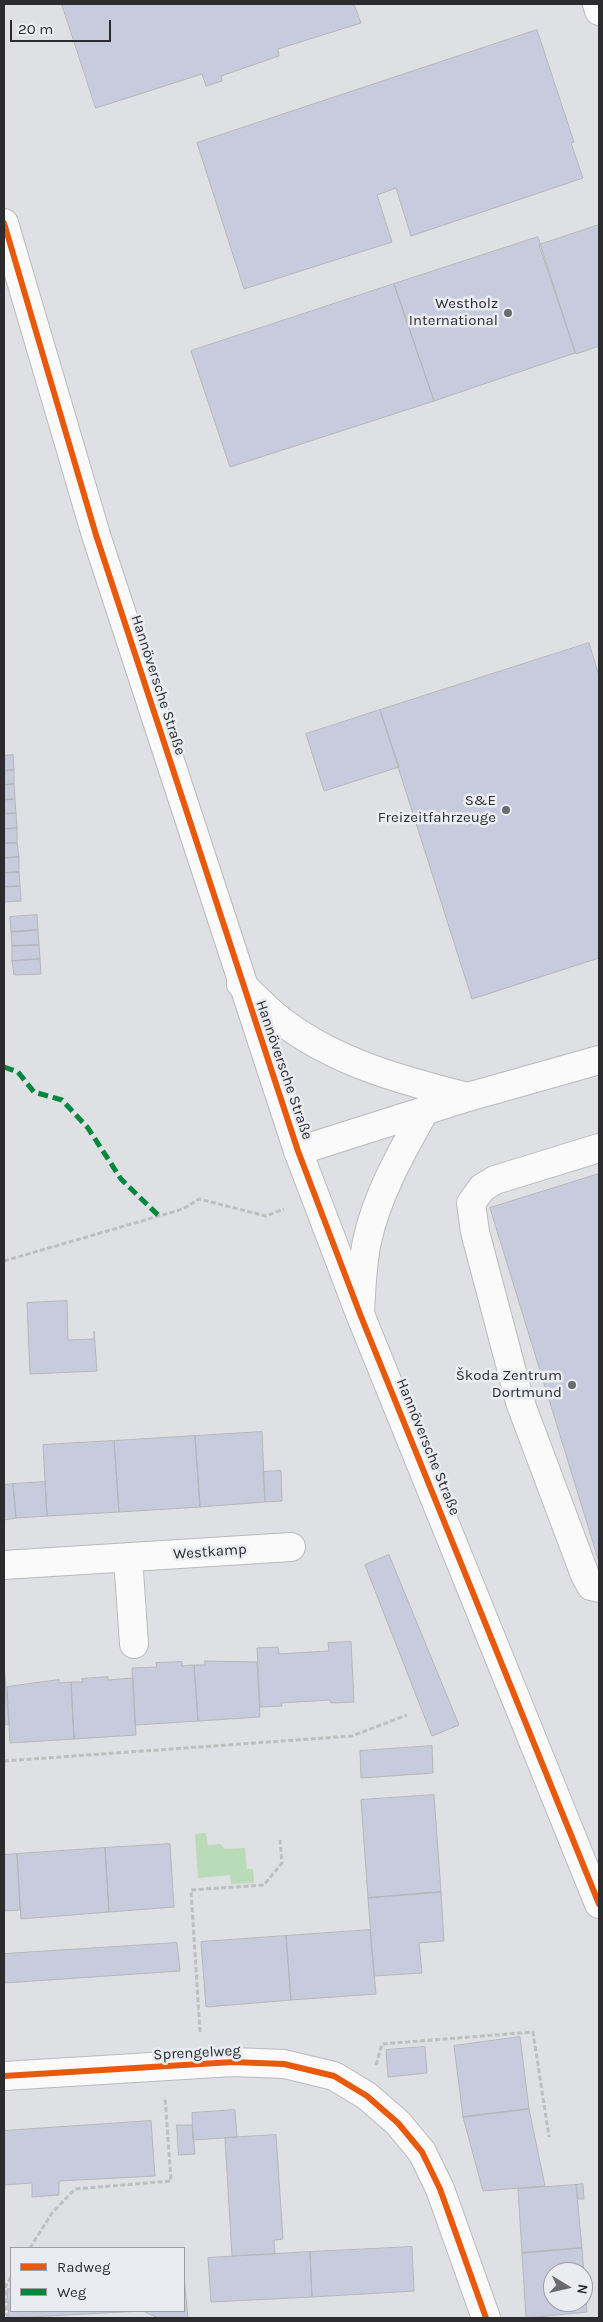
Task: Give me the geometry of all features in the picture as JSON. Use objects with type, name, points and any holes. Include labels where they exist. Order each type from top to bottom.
[{"type":"street","points":[[597,4],[599,11]]},
{"type":"street","name":"Hannöversche Straße","points":[[4,223],[96,535],[298,1151],[360,1314],[599,1904]]},
{"type":"street","points":[[242,984],[275,1016],[305,1036],[348,1060],[401,1080],[468,1097]]},
{"type":"street","points":[[298,1151],[468,1097],[599,1060]]},
{"type":"street","points":[[360,1314],[362,1276],[367,1241],[374,1218],[389,1174],[424,1112]]},
{"type":"street","points":[[599,1148],[495,1180],[482,1188],[471,1203],[475,1232],[520,1402],[585,1575],[591,1586],[599,1588]]},
{"type":"street","name":"Westkamp","points":[[4,1566],[291,1547]]},
{"type":"street","points":[[128,1557],[134,1644]]},
{"type":"street","name":"Sprengelweg","points":[[4,2076],[233,2062],[284,2064],[334,2076],[367,2096],[398,2123],[422,2152],[440,2189],[486,2318]]},
{"type":"path","points":[[4,1261],[183,1209],[199,1199],[266,1216],[284,1209]]},
{"type":"path","points":[[4,1761],[352,1736],[407,1715]]},
{"type":"path","points":[[201,2041],[191,1890],[242,1885],[264,1885],[282,1863],[280,1840]]},
{"type":"path","points":[[367,2096],[382,2044],[533,2032],[549,2137]]},
{"type":"path","points":[[31,2247],[52,2213],[75,2189],[171,2181],[163,2066]]},
{"type":"path","points":[[7,2318],[5,2287],[10,2279]]},
{"type":"green space","points":[[206,1833],[208,1845],[220,1844],[225,1849],[245,1848],[247,1869],[253,1869],[254,1883],[231,1884],[230,1875],[198,1878],[195,1834]]},
{"type":"building","points":[[62,4],[354,4],[361,23],[278,49],[279,56],[221,76],[222,81],[206,86],[202,74],[96,108]]},
{"type":"building","points":[[537,30],[574,142],[571,143],[583,178],[411,236],[396,188],[377,195],[392,242],[244,289],[197,143]]},
{"type":"building","points":[[599,225],[599,346],[576,354],[539,245]]},
{"type":"building","points":[[538,237],[575,353],[434,401],[394,284]]},
{"type":"building","points":[[394,284],[434,401],[230,467],[191,351]]},
{"type":"building","name":"S&E Freizeitfahrzeuge","points":[[589,643],[599,676],[599,958],[472,999],[380,710]]},
{"type":"building","points":[[380,710],[399,767],[324,791],[306,734]]},
{"type":"building","points":[[13,755],[14,770],[4,771],[4,756]]},
{"type":"building","points":[[14,770],[14,784],[4,785],[4,771]]},
{"type":"building","points":[[14,784],[15,799],[4,800],[4,785]]},
{"type":"building","points":[[15,799],[16,813],[4,814],[4,800]]},
{"type":"building","points":[[16,813],[17,828],[4,829],[4,814]]},
{"type":"building","points":[[17,828],[17,843],[4,843],[4,829]]},
{"type":"building","points":[[4,843],[17,843],[19,857],[4,858]]},
{"type":"building","points":[[19,857],[19,872],[4,873],[4,858]]},
{"type":"building","points":[[19,872],[20,886],[4,887],[4,873]]},
{"type":"building","points":[[20,886],[21,901],[4,902],[4,887]]},
{"type":"building","points":[[37,915],[38,930],[11,932],[10,917]]},
{"type":"building","points":[[38,930],[39,945],[12,946],[11,932]]},
{"type":"building","points":[[39,945],[40,959],[12,961],[12,946]]},
{"type":"building","points":[[40,959],[41,974],[14,975],[12,961]]},
{"type":"building","name":"Škoda Zentrum Dortmund","points":[[599,1174],[599,1562],[490,1208]]},
{"type":"building","points":[[67,1301],[68,1340],[94,1339],[94,1331],[97,1371],[30,1374],[27,1303]]},
{"type":"building","points":[[262,1432],[265,1502],[200,1507],[195,1436]]},
{"type":"building","points":[[195,1436],[200,1507],[119,1512],[114,1441]]},
{"type":"building","points":[[114,1441],[119,1512],[47,1516],[43,1445]]},
{"type":"building","points":[[281,1471],[282,1501],[265,1502],[263,1472]]},
{"type":"building","points":[[45,1482],[47,1516],[16,1518],[13,1484]]},
{"type":"building","points":[[13,1484],[16,1518],[4,1520],[4,1485]]},
{"type":"building","points":[[389,1555],[459,1725],[432,1736],[365,1565]]},
{"type":"building","points":[[351,1642],[354,1702],[331,1703],[330,1700],[281,1703],[282,1706],[260,1707],[257,1648],[278,1647],[279,1654],[329,1651],[328,1643]]},
{"type":"building","points":[[205,1661],[257,1662],[260,1717],[198,1721],[194,1665],[205,1665]]},
{"type":"building","points":[[182,1662],[182,1666],[194,1665],[198,1721],[135,1725],[132,1668],[157,1667],[156,1663]]},
{"type":"building","points":[[4,1665],[9,1724],[4,1725]]},
{"type":"building","points":[[108,1677],[108,1680],[133,1678],[136,1735],[74,1739],[71,1682],[83,1682],[82,1679]]},
{"type":"building","points":[[59,1680],[59,1683],[71,1682],[74,1739],[10,1743],[7,1687]]},
{"type":"building","points":[[432,1746],[433,1773],[361,1778],[360,1751]]},
{"type":"building","points":[[434,1795],[441,1892],[368,1898],[361,1800]]},
{"type":"building","points":[[170,1844],[174,1907],[109,1912],[105,1848]]},
{"type":"building","points":[[105,1848],[109,1912],[21,1919],[17,1854]]},
{"type":"building","points":[[17,1854],[20,1910],[4,1911],[4,1855]]},
{"type":"building","points":[[441,1892],[444,1941],[419,1943],[422,1973],[374,1976],[368,1898]]},
{"type":"building","points":[[370,1930],[376,1994],[291,2000],[286,1936]]},
{"type":"building","points":[[286,1936],[291,2000],[206,2007],[201,1942]]},
{"type":"building","points":[[177,1943],[180,1971],[4,1983],[4,1954]]},
{"type":"building","points":[[520,2037],[529,2109],[463,2117],[454,2046]]},
{"type":"building","points":[[425,2047],[427,2073],[388,2077],[386,2050]]},
{"type":"building","points":[[529,2109],[545,2186],[483,2191],[463,2117]]},
{"type":"building","points":[[235,2110],[237,2137],[193,2140],[192,2113]]},
{"type":"building","points":[[151,2121],[155,2176],[59,2181],[59,2195],[32,2197],[32,2183],[4,2185],[4,2131]]},
{"type":"building","points":[[177,2125],[192,2125],[195,2154],[179,2155]]},
{"type":"building","points":[[276,2135],[283,2239],[274,2240],[275,2254],[232,2256],[225,2138]]},
{"type":"building","points":[[583,2184],[584,2199],[578,2199],[576,2185]]},
{"type":"building","points":[[576,2185],[582,2248],[522,2253],[518,2189]]},
{"type":"building","points":[[412,2247],[414,2291],[312,2297],[310,2252]]},
{"type":"building","points":[[582,2248],[583,2262],[543,2262],[543,2312],[587,2312],[526,2318],[522,2253]]},
{"type":"building","points":[[310,2252],[312,2297],[211,2302],[208,2258]]},
{"type":"building","points":[[185,2287],[188,2318],[158,2318],[145,2312],[185,2312]]},
{"type":"building","points":[[7,2289],[10,2289],[10,2312],[124,2312],[9,2318]]},
{"type":"marked path","points":[[4,1067],[18,1072],[34,1092],[62,1100],[88,1128],[121,1179],[159,1216]]},
{"type":"cycle path","points":[[4,223],[96,535],[298,1151],[360,1314],[599,1904]]},
{"type":"cycle path","points":[[4,2076],[233,2062],[284,2064],[334,2076],[367,2096],[398,2123],[422,2152],[440,2189],[486,2318]]},
{"type":"place","name":"Westholz International","points":[[508,313]]},
{"type":"place","name":"S&E Freizeitfahrzeuge","points":[[506,810]]},
{"type":"place","name":"Škoda Zentrum Dortmund","points":[[572,1385]]}]
